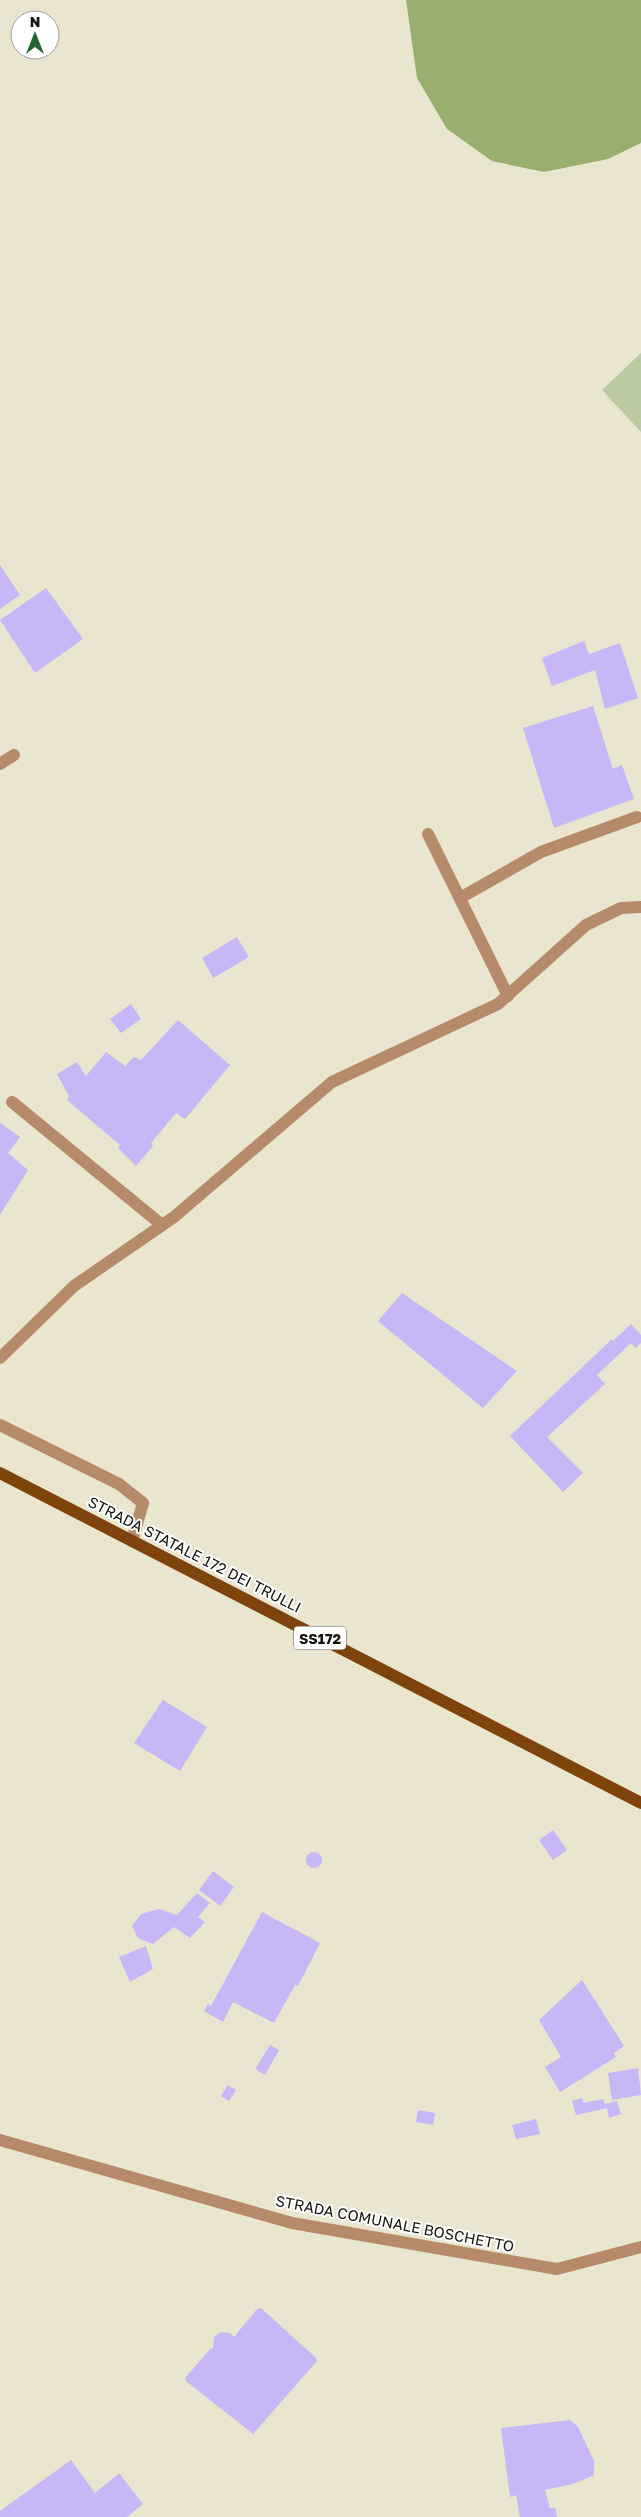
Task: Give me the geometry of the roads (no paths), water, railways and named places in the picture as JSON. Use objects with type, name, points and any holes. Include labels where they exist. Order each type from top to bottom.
[{"type":"main road","name":"STRADA STATALE 172 DEI TRULLI","points":[[0,1472],[641,1802]]},
{"type":"street","points":[[0,764],[14,755]]},
{"type":"street","points":[[460,898],[541,852],[637,817]]},
{"type":"street","points":[[428,834],[508,996]]},
{"type":"street","points":[[0,1358],[74,1286],[162,1225],[332,1082],[498,1004],[586,925],[621,908],[641,907]]},
{"type":"street","points":[[12,1102],[162,1225]]},
{"type":"street","points":[[0,1425],[119,1484],[143,1503],[132,1541]]},
{"type":"street","name":"STRADA COMUNALE BOSCHETTO","points":[[0,2140],[292,2224],[556,2269],[641,2247]]}]
